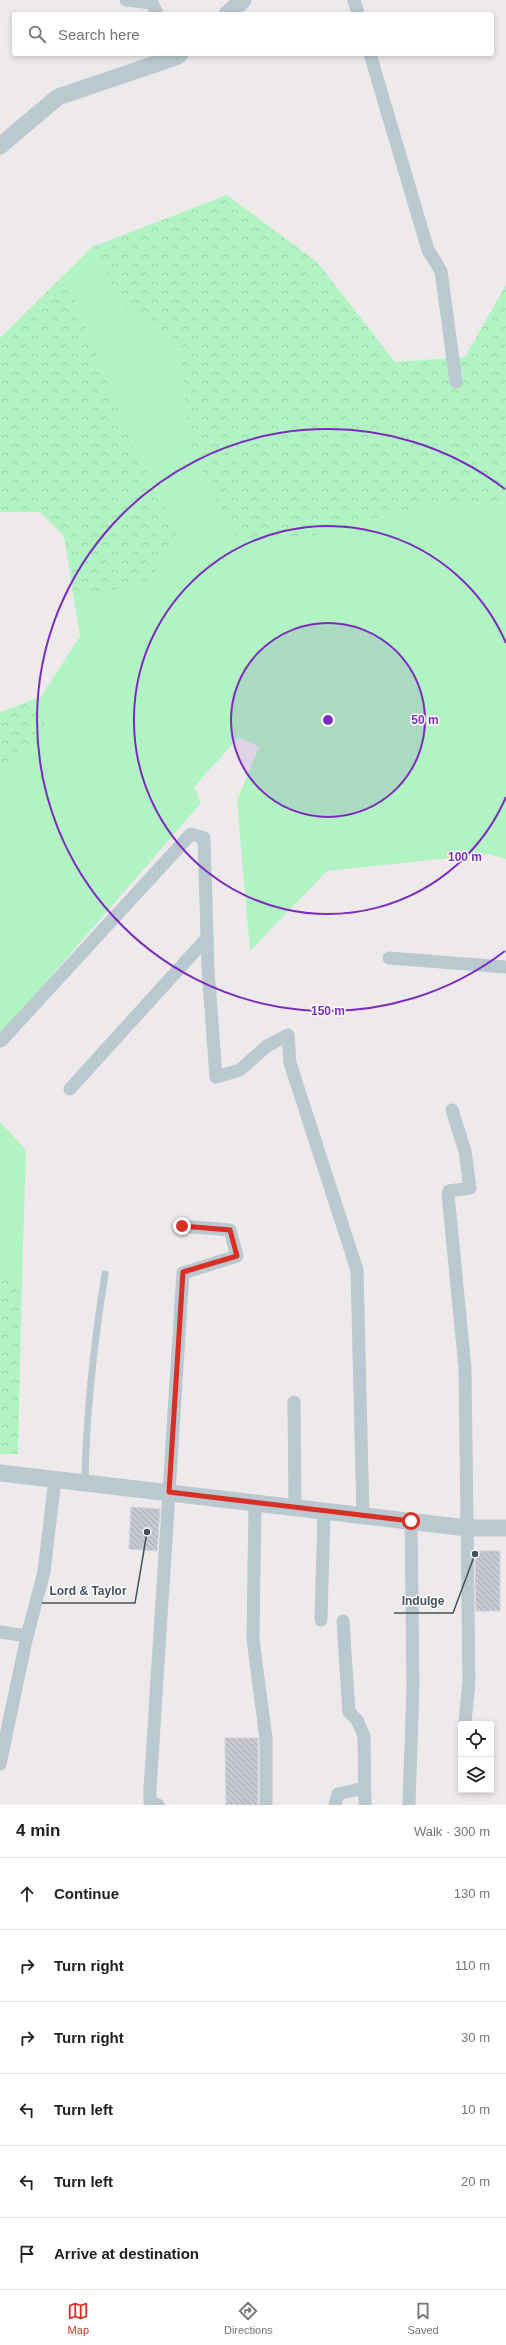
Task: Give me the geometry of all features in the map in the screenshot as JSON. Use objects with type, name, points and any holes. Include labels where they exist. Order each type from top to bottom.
[{"type":"street","points":[[126,0],[152,4],[156,12]]},
{"type":"street","points":[[229,12],[242,0]]},
{"type":"street","points":[[354,0],[357,12]]},
{"type":"street","points":[[0,146],[58,97],[174,56]]},
{"type":"street","points":[[371,56],[428,250],[441,271],[456,382]]},
{"type":"street","points":[[1,1041],[191,834],[204,838],[206,938],[216,1077],[240,1070],[267,1046],[288,1035],[290,1063],[357,1270],[363,1516]]},
{"type":"street","points":[[70,1089],[206,938]]},
{"type":"street","points":[[390,958],[506,967]]},
{"type":"street","points":[[452,1110],[465,1150],[470,1188],[449,1191],[448,1194],[465,1368],[469,1682],[465,1721]]},
{"type":"street","points":[[158,1805],[150,1801],[150,1789],[183,1272],[237,1256],[230,1230],[182,1226]]},
{"type":"street","points":[[294,1402],[295,1507]]},
{"type":"street","points":[[0,1472],[467,1528],[506,1528]]},
{"type":"street","points":[[0,1764],[27,1636],[44,1572],[55,1479]]},
{"type":"street","points":[[255,1503],[253,1639],[266,1739],[266,1805]]},
{"type":"street","points":[[321,1620],[324,1511]]},
{"type":"street","points":[[409,1805],[413,1686],[411,1521]]},
{"type":"street","points":[[343,1621],[349,1712],[357,1720],[364,1736],[365,1805]]},
{"type":"street","points":[[0,1632],[27,1636]]},
{"type":"street","points":[[335,1805],[338,1794],[364,1788]]},
{"type":"lane","points":[[85,1483],[85,1450],[93,1349],[105,1274]]},
{"type":"green space","points":[[227,195],[317,262],[395,362],[465,357],[506,285],[506,502],[419,507],[299,540],[237,541],[188,442],[181,353],[123,307],[92,247]]},
{"type":"green space","points":[[92,247],[123,307],[181,353],[188,442],[299,540],[419,507],[506,502],[506,859],[488,854],[327,871],[250,951],[237,801],[259,747],[239,737],[194,787],[201,803],[0,1035],[0,772],[47,739],[41,697],[80,636],[74,599],[151,581],[179,531],[135,451],[65,274]]},
{"type":"green space","points":[[65,274],[135,451],[179,531],[151,581],[74,599],[64,536],[40,512],[0,512],[0,338]]},
{"type":"green space","points":[[41,697],[47,739],[0,772],[0,712]]},
{"type":"green space","points":[[0,1122],[26,1150],[22,1279],[0,1272]]},
{"type":"green space","points":[[0,1272],[22,1279],[18,1454],[0,1454]]},
{"type":"building","points":[[131,1507],[160,1509],[157,1551],[129,1549]]},
{"type":"building","points":[[475,1551],[500,1551],[500,1611],[476,1611]]},
{"type":"building","points":[[225,1738],[258,1738],[258,1805],[226,1805]]},
{"type":"place","name":"Lord & Taylor","points":[[147,1532]]},
{"type":"place","name":"Indulge","points":[[475,1554]]},
{"type":"route","points":[[182,1226],[230,1230],[237,1256],[183,1272],[169,1492],[411,1521]]}]
